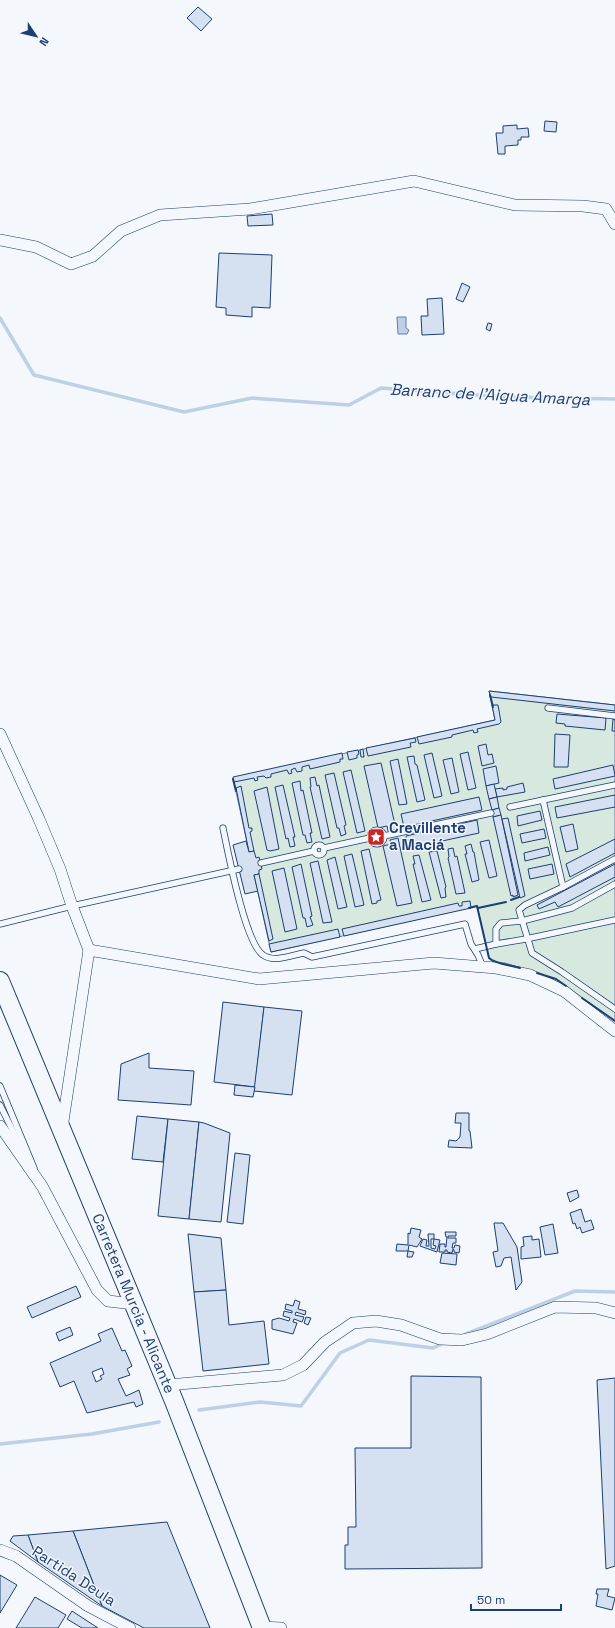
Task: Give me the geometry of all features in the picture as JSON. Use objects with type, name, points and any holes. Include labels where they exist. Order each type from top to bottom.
[{"type":"highway","name":"Carretera Murcia - Alicante","points":[[0,981],[168,1385],[261,1628]]},
{"type":"street","points":[[0,240],[36,247],[71,264],[93,256],[121,231],[160,215],[250,209],[414,181],[516,205],[583,206],[606,209],[615,224]]},
{"type":"street","points":[[0,734],[60,869],[89,950],[62,1131]]},
{"type":"street","points":[[89,950],[259,979],[434,964],[496,968],[530,975],[564,991],[615,1031]]},
{"type":"street","points":[[0,1126],[42,1186],[97,1290],[108,1301],[134,1304]]},
{"type":"street","points":[[168,1385],[283,1375],[303,1365],[325,1342],[353,1324],[376,1321],[401,1325],[440,1339],[462,1340],[487,1334],[555,1307],[596,1308],[615,1313]]},
{"type":"street","name":"Partida Deula","points":[[0,1550],[16,1556],[88,1606],[130,1628]]},
{"type":"street","points":[[261,1628],[281,1628]]},
{"type":"lane","points":[[548,708],[615,716]]},
{"type":"lane","points":[[510,807],[615,785]]},
{"type":"lane","points":[[543,800],[563,887]]},
{"type":"lane","points":[[384,836],[491,813]]},
{"type":"lane","points":[[223,828],[236,870],[242,913],[254,943],[262,955],[274,959],[304,953],[312,957],[465,924],[471,944],[475,949],[483,967]]},
{"type":"lane","points":[[370,838],[371,833],[377,830],[384,836]]},
{"type":"lane","points":[[370,838],[374,844],[378,844],[382,842],[384,836]]},
{"type":"lane","points":[[260,863],[314,851],[317,845],[324,848],[370,838]]},
{"type":"lane","points":[[615,859],[563,887],[525,905],[519,910],[526,939],[532,953],[615,1009]]},
{"type":"lane","points":[[0,924],[72,906],[236,870]]},
{"type":"lane","points":[[496,944],[496,929],[501,924],[522,921],[572,908],[615,886]]},
{"type":"lane","points":[[475,949],[615,920]]},
{"type":"lane","points":[[0,1086],[42,1186]]},
{"type":"lane","points":[[0,1105],[42,1186]]},
{"type":"shaded area","points":[[489,691],[615,705],[615,1021],[556,979],[505,963],[493,962],[489,958],[477,906],[271,952],[233,778],[495,720]]},
{"type":"water","points":[[397,317],[406,317],[406,328],[409,330],[407,334],[398,334]]},
{"type":"building","points":[[198,7],[212,19],[201,31],[187,18]]},
{"type":"building","points":[[545,121],[557,122],[556,132],[544,131]]},
{"type":"building","points":[[517,125],[517,129],[528,128],[529,137],[521,137],[521,140],[518,140],[518,145],[505,146],[505,154],[498,154],[496,133],[503,133],[503,126]]},
{"type":"building","points":[[272,214],[273,225],[248,226],[247,216]]},
{"type":"building","points":[[219,253],[272,255],[270,308],[252,307],[252,317],[226,315],[226,308],[216,307]]},
{"type":"building","points":[[462,283],[470,287],[463,302],[456,299]]},
{"type":"building","points":[[442,298],[444,334],[422,335],[421,316],[428,316],[427,299]]},
{"type":"building","points":[[488,323],[492,324],[490,331],[486,329]]},
{"type":"building","points":[[489,691],[615,705],[615,711],[491,697]]},
{"type":"building","points":[[492,705],[498,705],[501,722],[499,724],[477,729],[478,732],[474,733],[473,730],[452,735],[452,737],[419,744],[417,737],[495,720]]},
{"type":"building","points":[[557,714],[606,718],[605,730],[565,726],[565,724],[556,723]]},
{"type":"building","points":[[613,719],[615,720],[615,731],[612,731]]},
{"type":"building","points":[[555,734],[570,735],[568,767],[554,767]]},
{"type":"building","points":[[415,738],[416,742],[410,743],[411,747],[368,756],[366,748]]},
{"type":"building","points":[[486,744],[488,755],[492,754],[494,763],[482,766],[478,746]]},
{"type":"building","points":[[363,749],[364,757],[361,757],[360,750]]},
{"type":"building","points":[[358,750],[359,754],[357,755],[357,758],[349,760],[347,752]]},
{"type":"building","points":[[468,752],[476,788],[468,790],[460,754]]},
{"type":"building","points":[[342,753],[343,759],[340,759],[340,762],[310,769],[309,765],[302,767],[302,771],[297,772],[295,768],[291,770],[292,773],[289,774],[287,770],[271,774],[271,777],[257,777],[258,780],[255,781],[254,778],[234,782],[233,777]]},
{"type":"building","points":[[432,753],[442,796],[434,798],[424,755]]},
{"type":"building","points":[[414,756],[425,800],[417,802],[407,757]]},
{"type":"building","points":[[452,758],[459,792],[451,794],[443,760]]},
{"type":"building","points":[[398,759],[407,804],[399,805],[390,761]]},
{"type":"building","points":[[381,763],[396,829],[388,831],[387,826],[378,828],[364,766]]},
{"type":"building","points":[[613,765],[615,776],[555,789],[553,779]]},
{"type":"building","points":[[496,766],[499,783],[486,786],[483,769]]},
{"type":"building","points":[[351,770],[365,831],[357,833],[343,772]]},
{"type":"building","points":[[334,773],[346,825],[344,826],[346,834],[341,836],[339,828],[337,828],[325,775]]},
{"type":"building","points":[[315,777],[317,786],[319,785],[330,837],[322,839],[310,787],[310,778]]},
{"type":"building","points":[[300,781],[301,791],[303,790],[312,833],[310,833],[312,842],[307,843],[305,835],[303,835],[292,783]]},
{"type":"building","points":[[523,783],[525,792],[497,797],[495,789],[503,788],[503,790],[507,789],[507,787]]},
{"type":"building","points":[[494,784],[497,797],[489,799],[486,786]]},
{"type":"building","points":[[283,785],[295,837],[293,837],[295,846],[290,847],[288,838],[286,839],[275,787]]},
{"type":"building","points":[[241,786],[249,828],[252,828],[252,831],[250,832],[254,851],[249,852],[236,788]]},
{"type":"building","points":[[267,787],[279,849],[270,851],[267,850],[254,791]]},
{"type":"building","points":[[615,795],[615,807],[557,818],[555,807]]},
{"type":"building","points":[[479,797],[482,810],[404,827],[401,814]]},
{"type":"building","points":[[497,797],[499,808],[492,810],[489,799]]},
{"type":"building","points":[[499,808],[501,815],[493,817],[492,810]]},
{"type":"building","points":[[540,811],[542,820],[518,826],[517,816]]},
{"type":"building","points":[[501,815],[518,895],[513,897],[513,895],[511,896],[493,817]]},
{"type":"building","points":[[508,818],[525,896],[520,898],[502,819]]},
{"type":"building","points":[[477,820],[479,833],[410,848],[408,840],[406,840],[406,836]]},
{"type":"building","points":[[573,824],[578,849],[566,852],[560,827]]},
{"type":"building","points":[[544,829],[546,838],[522,843],[520,834]]},
{"type":"building","points":[[398,838],[412,903],[397,906],[383,846],[391,844],[390,840]]},
{"type":"building","points":[[615,839],[615,853],[570,877],[566,864]]},
{"type":"building","points":[[489,840],[497,876],[489,878],[480,842]]},
{"type":"building","points":[[246,841],[249,852],[254,851],[256,858],[259,857],[262,869],[259,870],[259,874],[254,875],[258,891],[245,894],[233,845]]},
{"type":"building","points":[[471,844],[479,880],[472,882],[465,854],[467,854],[465,846]]},
{"type":"building","points":[[548,847],[550,855],[525,861],[524,853]]},
{"type":"building","points":[[453,848],[455,857],[457,856],[465,893],[456,894],[448,858],[448,849]]},
{"type":"building","points":[[369,849],[381,900],[372,904],[361,851]]},
{"type":"building","points":[[437,851],[446,887],[446,897],[441,898],[429,852]]},
{"type":"building","points":[[352,854],[364,905],[355,907],[344,856]]},
{"type":"building","points":[[419,855],[431,900],[422,902],[413,864],[415,864],[413,856]]},
{"type":"building","points":[[335,857],[347,907],[338,909],[327,860]]},
{"type":"building","points":[[318,861],[332,922],[323,923],[310,863]]},
{"type":"building","points":[[301,864],[312,916],[310,917],[313,925],[307,927],[305,918],[303,918],[292,867]]},
{"type":"building","points":[[552,864],[554,874],[530,879],[528,869]]},
{"type":"building","points":[[615,864],[615,877],[558,907],[555,902],[539,909],[537,905]]},
{"type":"building","points":[[284,868],[297,929],[285,932],[272,871]]},
{"type":"building","points":[[259,874],[273,939],[269,941],[254,875]]},
{"type":"building","points":[[470,901],[471,908],[344,936],[342,929],[458,903],[459,906],[462,906],[462,902]]},
{"type":"building","points":[[338,929],[340,937],[271,952],[269,944]]},
{"type":"building","points":[[223,1002],[264,1007],[255,1087],[214,1082]]},
{"type":"building","points":[[264,1007],[302,1011],[292,1095],[254,1091]]},
{"type":"building","points":[[149,1053],[149,1068],[194,1071],[191,1105],[118,1100],[121,1064]]},
{"type":"building","points":[[235,1085],[255,1087],[253,1097],[234,1095]]},
{"type":"building","points":[[456,1113],[469,1113],[469,1131],[472,1148],[448,1147],[449,1140],[456,1141],[460,1137],[461,1123],[455,1123]]},
{"type":"building","points":[[137,1116],[168,1119],[163,1162],[132,1159]]},
{"type":"building","points":[[168,1119],[199,1122],[189,1219],[158,1216]]},
{"type":"building","points":[[199,1122],[230,1133],[221,1222],[189,1219]]},
{"type":"building","points":[[235,1153],[250,1155],[243,1224],[227,1222]]},
{"type":"building","points":[[577,1190],[579,1197],[570,1202],[567,1193]]},
{"type":"building","points":[[581,1209],[585,1222],[591,1220],[594,1229],[582,1233],[580,1227],[577,1229],[575,1223],[573,1224],[570,1213]]},
{"type":"building","points":[[494,1223],[503,1223],[517,1247],[522,1282],[516,1290],[511,1257],[504,1258],[501,1266],[496,1267],[493,1252],[498,1251]]},
{"type":"building","points":[[553,1224],[558,1253],[545,1255],[540,1227]]},
{"type":"building","points":[[411,1228],[421,1230],[419,1237],[422,1239],[417,1247],[409,1245],[408,1251],[396,1251],[397,1244],[408,1245],[408,1233],[410,1234]]},
{"type":"building","points":[[445,1232],[456,1232],[456,1236],[448,1236],[448,1238],[456,1238],[456,1243],[453,1243],[452,1248],[454,1248],[455,1245],[460,1246],[459,1253],[454,1252],[453,1249],[452,1253],[447,1252],[447,1250],[445,1250],[445,1252],[439,1252],[440,1244],[445,1244],[446,1247],[447,1237]]},
{"type":"building","points":[[188,1234],[221,1238],[226,1290],[194,1292]]},
{"type":"building","points":[[428,1234],[434,1234],[434,1239],[440,1240],[437,1252],[420,1246],[423,1239],[427,1240],[426,1246],[429,1246]],"holes":[[[431,1239],[434,1239],[433,1245],[436,1246],[435,1249],[431,1248]]]},
{"type":"building","points":[[532,1236],[532,1240],[539,1239],[541,1257],[521,1259],[521,1247],[524,1246],[523,1237]]},
{"type":"building","points":[[408,1251],[414,1252],[412,1257],[407,1257]]},
{"type":"building","points":[[442,1253],[457,1254],[456,1265],[440,1263]]},
{"type":"building","points":[[76,1286],[81,1297],[32,1318],[27,1307]]},
{"type":"building","points":[[226,1290],[229,1325],[264,1321],[269,1364],[203,1371],[194,1292]]},
{"type":"building","points":[[295,1300],[300,1302],[298,1309],[306,1311],[305,1315],[296,1312],[295,1315],[304,1317],[302,1322],[294,1319],[293,1322],[297,1323],[293,1334],[272,1329],[272,1320],[279,1318],[289,1321],[290,1318],[283,1316],[284,1311],[292,1313],[292,1311],[285,1309],[286,1304],[293,1306]]},
{"type":"building","points":[[306,1317],[311,1318],[308,1325],[304,1323]]},
{"type":"building","points":[[70,1327],[73,1335],[59,1341],[56,1333]]},
{"type":"building","points":[[112,1328],[122,1351],[125,1350],[132,1366],[127,1369],[130,1375],[118,1379],[126,1396],[139,1390],[143,1404],[136,1407],[134,1402],[87,1413],[74,1381],[60,1387],[50,1363],[101,1341],[98,1334]],"holes":[[[102,1368],[104,1374],[100,1376],[102,1379],[96,1382],[92,1372]]]},
{"type":"building","points":[[411,1376],[481,1377],[482,1568],[345,1569],[345,1545],[348,1545],[348,1527],[356,1527],[355,1448],[411,1448]]},
{"type":"building","points":[[615,1378],[615,1566],[606,1569],[597,1380]]},
{"type":"building","points":[[167,1522],[210,1628],[144,1628],[102,1606],[73,1531]]},
{"type":"building","points":[[73,1531],[102,1606],[38,1562],[28,1535]]},
{"type":"building","points":[[28,1535],[38,1562],[10,1541],[13,1536]]},
{"type":"building","points":[[0,1575],[17,1585],[0,1613]]},
{"type":"building","points":[[597,1589],[609,1589],[607,1596],[615,1598],[612,1610],[596,1606],[598,1594],[596,1594]]},
{"type":"building","points":[[35,1597],[66,1615],[58,1628],[16,1628]]},
{"type":"building","points":[[72,1611],[98,1628],[82,1628],[67,1619]]},
{"type":"waterway","name":"Barranc de l'Aigua Amarga","points":[[0,318],[34,375],[184,412],[252,398],[349,405],[381,388],[504,397],[615,399]]},
{"type":"waterway","points":[[466,1334],[575,1291],[615,1292]]},
{"type":"waterway","points":[[199,1410],[260,1402],[301,1406],[340,1353],[369,1340],[433,1348],[444,1343]]},
{"type":"waterway","points":[[0,1444],[92,1434],[159,1422]]},
{"type":"wall","points":[[490,695],[493,707]]},
{"type":"wall","points":[[233,779],[236,791]]},
{"type":"wall","points":[[511,900],[519,897]]},
{"type":"wall","points":[[478,908],[506,902]]},
{"type":"wall","points":[[469,908],[477,906],[489,958],[499,963],[520,968]]},
{"type":"wall","points":[[537,973],[556,979],[566,986]]},
{"type":"wall","points":[[582,998],[615,1021]]},
{"type":"place","name":"Crevillente a Maciá","points":[[376,837]]}]
